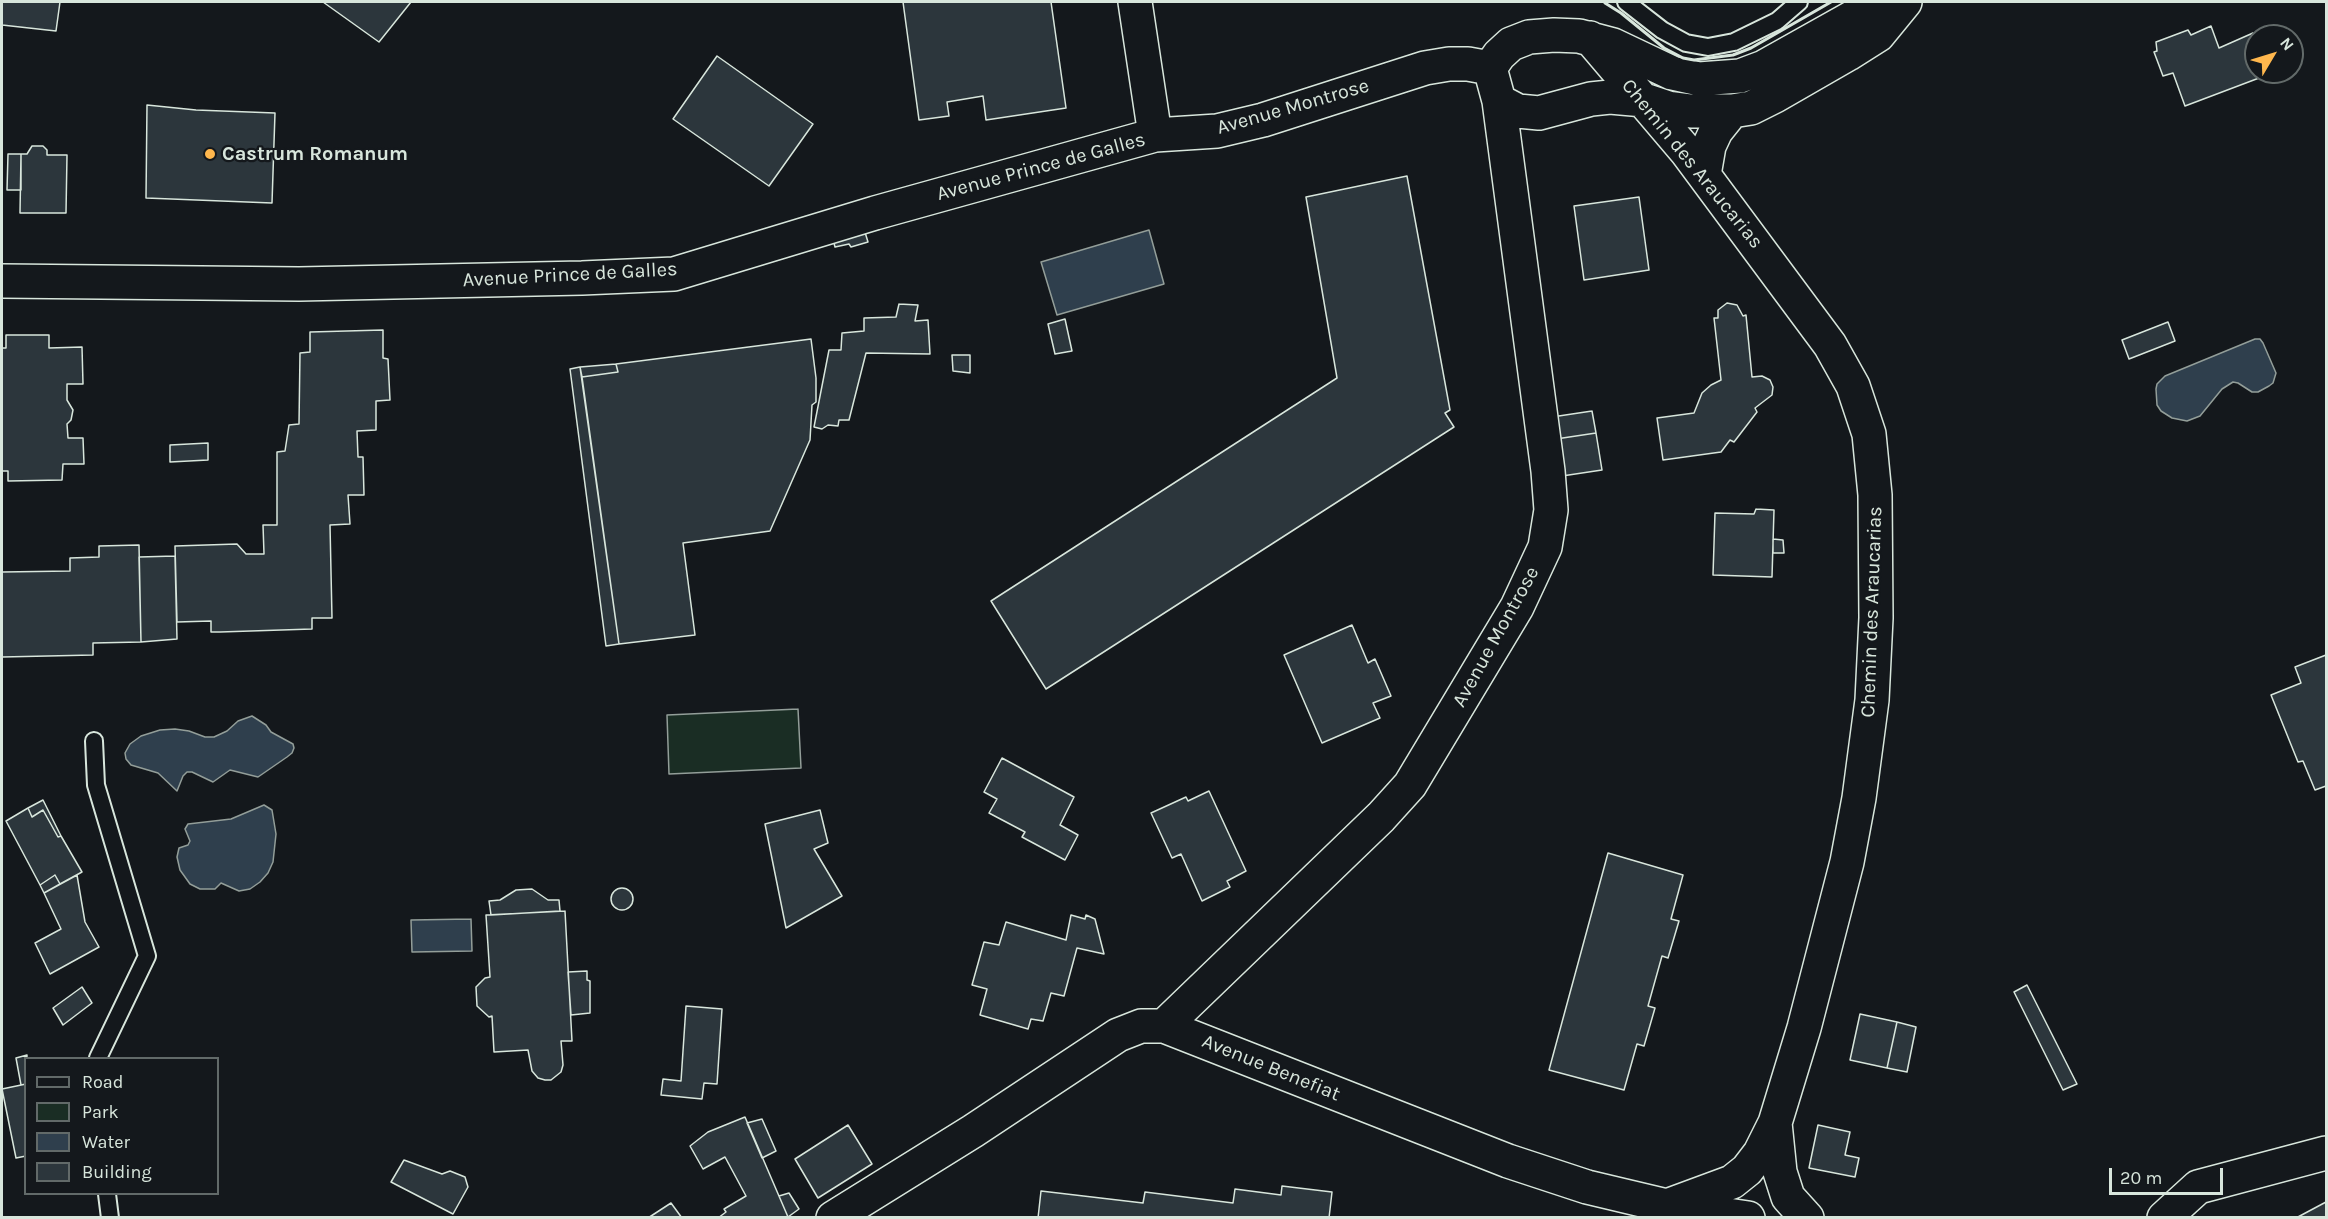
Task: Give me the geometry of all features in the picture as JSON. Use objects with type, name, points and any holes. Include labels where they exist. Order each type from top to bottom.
[{"type":"street","points":[[1135,2],[1155,135]]},
{"type":"street","points":[[1490,68],[1511,44],[1529,37],[1554,35],[1590,38],[1613,45],[1672,73],[1699,80],[1740,76],[1764,67],[1862,12],[1896,2]]},
{"type":"street","points":[[1499,101],[1518,111],[1539,113],[1591,99],[1610,97],[1644,100],[1668,108],[1691,111],[1732,111],[1751,108],[1878,35],[1905,2]]},
{"type":"street","name":"Chemin des Araucarias","points":[[1590,38],[1644,100],[1704,175],[1830,345],[1853,386],[1869,434],[1875,495],[1876,618],[1872,700],[1859,798],[1847,862],[1815,986],[1775,1123],[1760,1153],[1747,1170],[1732,1182],[1667,1206]]},
{"type":"street","name":"Avenue Montrose","points":[[1155,135],[1217,130],[1263,120],[1425,68],[1449,64],[1490,68],[1499,101],[1548,471],[1551,510],[1545,547],[1517,607],[1410,785],[1381,817],[1164,1026]]},
{"type":"street","points":[[1704,175],[1709,146],[1716,131],[1732,111]]},
{"type":"street","name":"Avenue Prince de Galles","points":[[2,282],[299,284],[674,274],[875,213],[1155,135]]},
{"type":"street","name":"Avenue Benefiat","points":[[833,1218],[973,1131],[1118,1035],[1140,1026],[1164,1026],[1508,1161],[1587,1187],[1667,1206],[1748,1218]]},
{"type":"street","points":[[1775,1123],[1780,1172],[1788,1197],[1807,1218]]},
{"type":"street","points":[[2164,1218],[2198,1187],[2326,1153]]},
{"type":"lane","points":[[1626,2],[1662,30],[1686,43],[1708,47],[1734,42],[1777,21],[1799,2]]},
{"type":"lane","points":[[94,741],[96,785],[147,956],[99,1057]]},
{"type":"lane","points":[[107,1195],[110,1218]]},
{"type":"green space","points":[[798,709],[801,768],[669,774],[667,715]]},
{"type":"water","points":[[1149,230],[1164,284],[1057,315],[1041,262]]},
{"type":"water","points":[[2255,339],[2260,339],[2263,343],[2276,373],[2273,383],[2258,392],[2252,392],[2233,382],[2222,389],[2200,416],[2187,421],[2172,418],[2161,411],[2157,405],[2156,389],[2157,384],[2165,376]]},
{"type":"water","points":[[252,716],[266,725],[271,732],[293,744],[294,748],[292,753],[258,777],[230,770],[213,782],[187,772],[177,791],[158,773],[131,765],[126,759],[125,753],[130,744],[141,736],[160,730],[175,729],[205,737],[214,737],[227,731],[238,721]]},
{"type":"water","points":[[264,805],[272,810],[276,834],[273,862],[268,873],[260,882],[250,889],[239,891],[221,883],[215,889],[200,889],[190,884],[180,870],[177,857],[179,848],[188,845],[190,841],[185,829],[188,824],[231,819]]},
{"type":"water","points":[[471,919],[472,951],[412,952],[411,920]]},
{"type":"building","points":[[2,2],[60,2],[56,31],[2,25]]},
{"type":"building","points":[[323,2],[411,2],[379,42]]},
{"type":"building","points":[[903,2],[1051,2],[1066,108],[986,120],[983,96],[947,102],[949,116],[919,120]]},
{"type":"building","points":[[2211,26],[2219,48],[2244,37],[2244,84],[2185,106],[2173,73],[2163,76],[2154,52],[2157,51],[2156,42],[2188,30],[2191,35]]},
{"type":"building","points":[[717,56],[813,124],[769,186],[673,119]]},
{"type":"building","name":"Castrum Romanum","points":[[147,105],[196,110],[275,113],[272,203],[146,198]]},
{"type":"building","points":[[32,146],[43,146],[47,150],[47,155],[67,155],[66,213],[20,213],[21,154],[27,154]]},
{"type":"building","points":[[8,154],[21,154],[21,190],[7,190]]},
{"type":"building","points":[[1407,176],[1450,410],[1445,413],[1454,427],[1046,689],[991,601],[1337,378],[1306,197]]},
{"type":"building","points":[[1639,197],[1649,270],[1584,280],[1574,206]]},
{"type":"building","points":[[864,229],[868,242],[851,247],[849,244],[835,247],[833,239]]},
{"type":"building","points":[[1727,303],[1737,305],[1743,316],[1746,315],[1752,377],[1762,376],[1770,380],[1773,387],[1772,395],[1755,408],[1757,412],[1734,442],[1730,440],[1721,452],[1663,460],[1657,418],[1694,413],[1702,393],[1721,380],[1714,318],[1718,318],[1718,310]]},
{"type":"building","points":[[899,304],[918,305],[915,321],[928,320],[930,354],[866,353],[849,420],[839,420],[838,426],[828,425],[822,429],[814,427],[829,350],[841,350],[842,333],[864,331],[864,318],[896,317]]},
{"type":"building","points":[[1065,319],[1072,351],[1055,354],[1048,324]]},
{"type":"building","points":[[2168,322],[2175,341],[2129,359],[2122,340]]},
{"type":"building","points":[[383,330],[383,358],[388,359],[390,400],[376,401],[376,430],[357,431],[358,457],[363,457],[364,495],[348,495],[350,524],[330,525],[332,618],[312,618],[312,629],[220,632],[211,632],[211,621],[177,622],[175,546],[237,544],[246,554],[264,554],[263,525],[277,525],[277,452],[285,451],[289,425],[299,424],[300,353],[310,352],[310,332]]},
{"type":"building","points":[[6,335],[49,335],[49,348],[82,347],[83,384],[67,384],[67,400],[73,410],[71,420],[67,424],[68,438],[83,438],[84,464],[63,464],[62,480],[8,481],[8,471],[2,471],[2,348],[6,348]]},
{"type":"building","points":[[811,339],[816,378],[816,402],[812,405],[810,440],[770,531],[683,543],[695,635],[619,644],[582,377],[618,372],[616,364]]},
{"type":"building","points":[[952,355],[970,355],[970,373],[953,371]]},
{"type":"building","points":[[616,364],[618,372],[582,377],[580,367]]},
{"type":"building","points":[[580,367],[619,644],[606,646],[570,369]]},
{"type":"building","points":[[1592,411],[1596,433],[1556,439],[1552,417]]},
{"type":"building","points":[[1596,433],[1602,470],[1562,476],[1556,439]]},
{"type":"building","points":[[208,443],[208,460],[170,462],[170,445]]},
{"type":"building","points":[[1756,509],[1774,510],[1772,577],[1713,575],[1715,513],[1754,514]]},
{"type":"building","points":[[1773,539],[1783,540],[1784,553],[1773,553]]},
{"type":"building","points":[[139,545],[141,642],[93,643],[93,655],[2,657],[2,572],[70,571],[70,558],[99,557],[99,546]]},
{"type":"building","points":[[175,556],[177,639],[141,642],[139,557]]},
{"type":"building","points":[[1352,625],[1368,663],[1375,659],[1391,696],[1373,703],[1380,718],[1322,743],[1284,655]]},
{"type":"building","points":[[2326,655],[2326,786],[2315,790],[2303,761],[2298,762],[2271,695],[2301,683],[2295,667]]},
{"type":"building","points":[[1002,758],[1074,797],[1060,825],[1078,835],[1065,860],[1022,837],[1025,832],[989,813],[997,799],[984,792]]},
{"type":"building","points":[[1209,791],[1246,871],[1227,881],[1230,887],[1202,901],[1181,854],[1172,858],[1151,813],[1186,797],[1188,801]]},
{"type":"building","points":[[43,800],[61,836],[58,837],[43,810],[32,817],[28,808]]},
{"type":"building","points":[[28,808],[32,817],[43,810],[82,872],[60,884],[55,875],[40,885],[6,821]]},
{"type":"building","points":[[820,810],[828,843],[814,849],[842,896],[786,928],[765,824]]},
{"type":"building","points":[[1608,853],[1683,875],[1671,919],[1679,921],[1668,958],[1662,956],[1648,1006],[1655,1008],[1644,1046],[1637,1044],[1624,1090],[1549,1070]]},
{"type":"building","points":[[55,875],[60,884],[44,893],[40,885]]},
{"type":"building","points":[[77,875],[85,922],[99,947],[50,974],[35,943],[61,929],[44,893]]},
{"type":"building","points":[[622,888],[630,891],[633,899],[630,907],[622,910],[614,907],[611,899],[614,891]]},
{"type":"building","points":[[532,889],[548,900],[559,900],[560,911],[491,915],[489,901],[500,900],[516,890]]},
{"type":"building","points":[[565,911],[572,1041],[561,1041],[563,1065],[561,1072],[551,1080],[545,1080],[538,1078],[532,1071],[528,1050],[494,1052],[492,1016],[489,1017],[477,1006],[476,987],[485,978],[490,977],[486,915]]},
{"type":"building","points":[[1071,915],[1085,919],[1086,915],[1095,919],[1104,954],[1077,948],[1064,996],[1051,993],[1043,1021],[1031,1019],[1028,1029],[980,1015],[987,989],[972,985],[984,942],[999,945],[1006,922],[1066,940]]},
{"type":"building","points":[[587,971],[587,980],[590,981],[590,1013],[571,1015],[568,972]]},
{"type":"building","points":[[2027,985],[2077,1084],[2063,1090],[2014,992]]},
{"type":"building","points":[[82,987],[92,1003],[63,1025],[53,1008]]},
{"type":"building","points":[[686,1006],[722,1009],[717,1084],[704,1083],[702,1099],[661,1095],[663,1079],[681,1081]]},
{"type":"building","points":[[1860,1014],[1897,1022],[1887,1068],[1850,1060]]},
{"type":"building","points":[[1897,1022],[1916,1027],[1907,1072],[1887,1068]]},
{"type":"building","points":[[27,1055],[24,1057],[24,1084],[21,1085],[16,1058]]},
{"type":"building","points":[[24,1084],[24,1156],[16,1158],[2,1089]]},
{"type":"building","points":[[745,1117],[787,1218],[718,1218],[726,1212],[724,1209],[746,1196],[725,1157],[703,1169],[690,1146],[708,1132]]},
{"type":"building","points":[[762,1119],[776,1151],[762,1158],[747,1123]]},
{"type":"building","points":[[848,1125],[872,1164],[818,1198],[795,1159]]},
{"type":"building","points":[[1818,1125],[1850,1132],[1845,1155],[1859,1158],[1855,1177],[1809,1168]]},
{"type":"building","points":[[404,1160],[442,1174],[450,1171],[465,1177],[468,1187],[453,1214],[391,1182]]},
{"type":"building","points":[[1282,1186],[1332,1192],[1329,1218],[1038,1218],[1041,1191],[1143,1203],[1145,1192],[1233,1203],[1235,1189],[1281,1195]]},
{"type":"building","points":[[789,1193],[799,1209],[788,1217],[779,1196]]},
{"type":"building","points":[[2326,1202],[2326,1218],[2296,1218]]},
{"type":"building","points":[[671,1203],[682,1218],[648,1218]]},
{"type":"wall","points":[[1605,3],[1664,48],[1683,58],[1694,60],[1733,55],[1751,48],[1831,2]]},
{"type":"place","name":"Castrum Romanum","points":[[210,154]]}]
